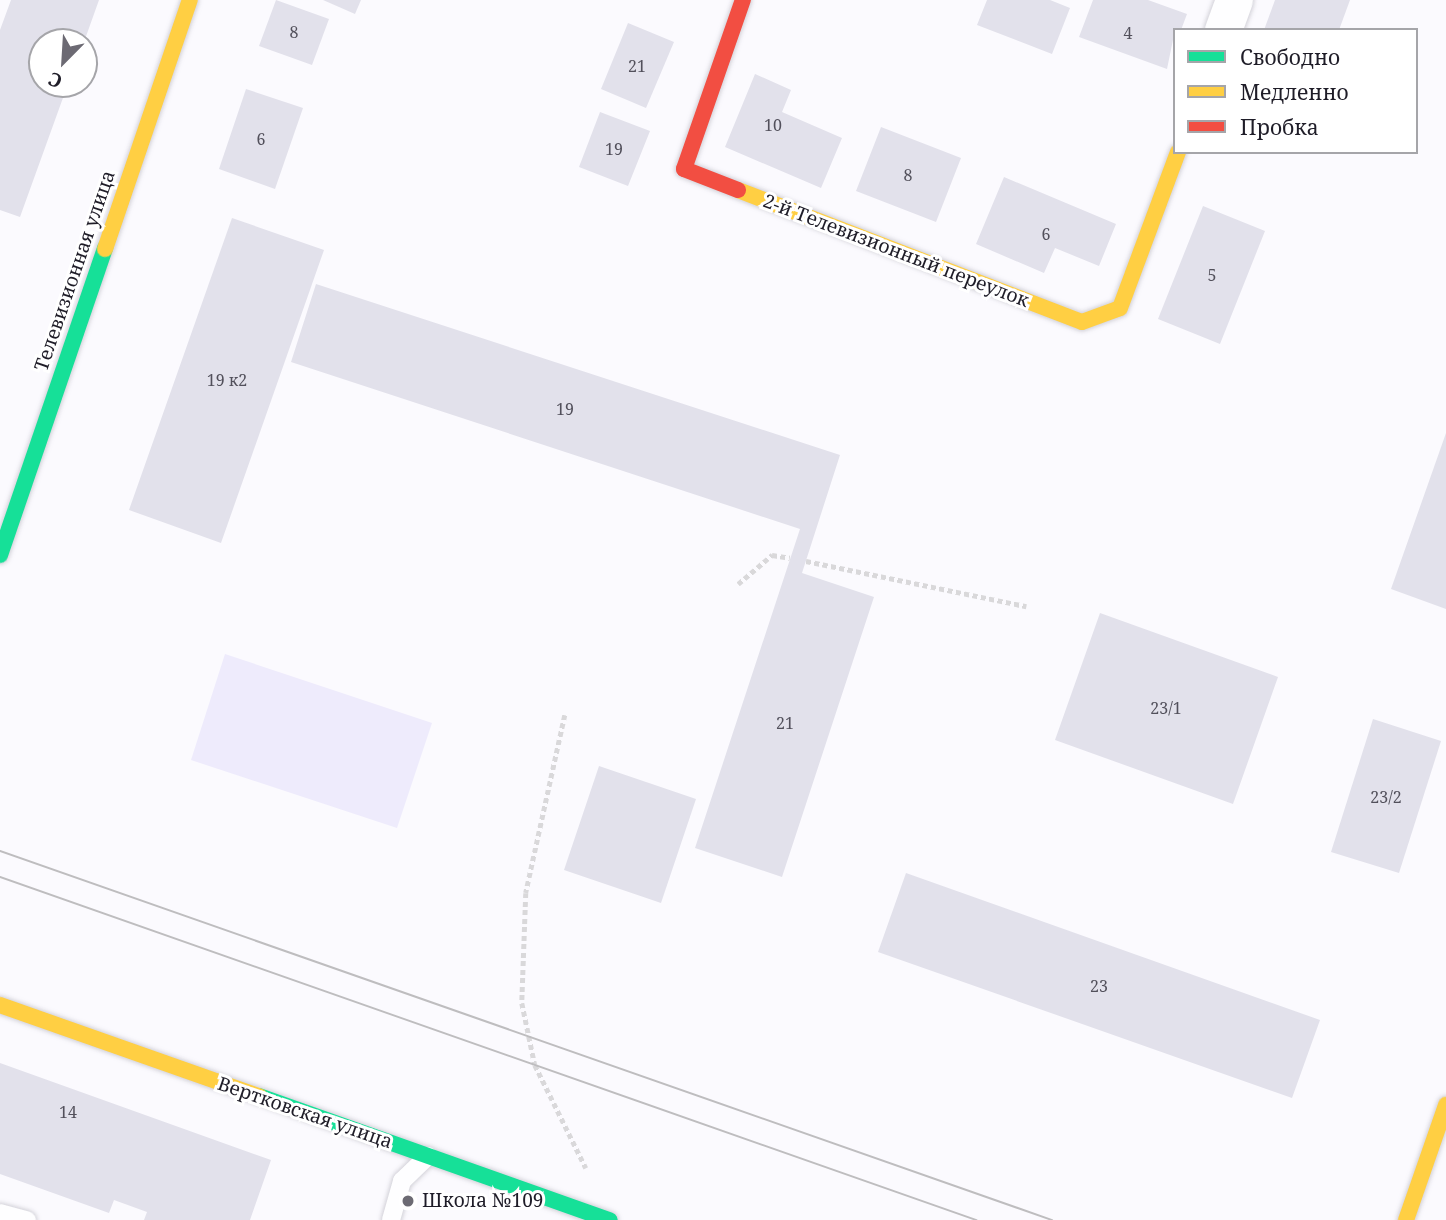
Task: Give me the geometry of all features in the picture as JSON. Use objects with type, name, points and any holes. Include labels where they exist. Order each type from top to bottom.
[{"type":"street","name":"Телевизионная улица","points":[[0,555],[6,512],[190,0]]},
{"type":"street","name":"2-й Телевизионный переулок","points":[[743,0],[684,169],[1082,322],[1121,308],[1177,154]]},
{"type":"street","points":[[1224,28],[1234,0]]},
{"type":"street","name":"Вертковская улица","points":[[0,1006],[610,1220]]},
{"type":"street","points":[[1406,1220],[1446,1105]]},
{"type":"lane","points":[[391,1220],[402,1181],[428,1156]]},
{"type":"lane","points":[[0,1213],[27,1220]]},
{"type":"path","points":[[738,583],[772,555],[790,558]]},
{"type":"path","points":[[806,561],[1026,606]]},
{"type":"path","points":[[565,715],[526,893],[522,1003],[535,1065],[586,1168],[579,1209]]},
{"type":"shaded area","points":[[225,654],[432,723],[397,828],[191,760]]},
{"type":"building","points":[[11,0],[99,0],[89,28],[28,28],[28,98],[63,98],[20,217],[0,210],[0,30]]},
{"type":"building","points":[[276,0],[329,19],[312,65],[259,46]]},
{"type":"building","points":[[323,0],[361,0],[355,14]]},
{"type":"building","points":[[987,0],[1050,0],[1070,8],[1052,54],[977,25]]},
{"type":"building","points":[[1093,0],[1148,0],[1187,14],[1182,28],[1173,28],[1167,69],[1079,37]]},
{"type":"building","points":[[1275,0],[1350,0],[1340,28],[1265,28]]},
{"type":"building","points":[[628,23],[674,42],[646,108],[601,89]]},
{"type":"building","points":[[755,74],[791,90],[782,112],[842,138],[821,188],[725,147]]},
{"type":"building","points":[[246,89],[303,108],[275,189],[219,169]]},
{"type":"building","points":[[600,112],[650,131],[628,186],[579,167]]},
{"type":"building","points":[[881,127],[961,158],[936,222],[856,191]]},
{"type":"building","points":[[1004,177],[1116,224],[1099,266],[1055,248],[1044,273],[976,244]]},
{"type":"building","points":[[1203,206],[1265,231],[1220,344],[1158,319]]},
{"type":"building","points":[[232,218],[324,250],[221,543],[129,510]]},
{"type":"building","points":[[316,284],[840,455],[802,573],[874,597],[782,877],[695,848],[800,529],[291,362]]},
{"type":"building","points":[[1446,433],[1446,609],[1391,589]]},
{"type":"building","points":[[1100,613],[1278,677],[1233,804],[1055,740]]},
{"type":"building","points":[[1373,719],[1441,741],[1399,873],[1331,852]]},
{"type":"building","points":[[599,766],[696,799],[661,903],[564,870]]},
{"type":"building","points":[[906,873],[1320,1020],[1292,1098],[878,952]]},
{"type":"building","points":[[0,1063],[271,1160],[250,1220],[144,1220],[147,1212],[114,1200],[109,1213],[0,1174]]},
{"type":"tram line","points":[[0,851],[1052,1220]]},
{"type":"tram line","points":[[0,877],[976,1220]]},
{"type":"traffic: fast","points":[[0,555],[105,249]]},
{"type":"traffic: fast","points":[[259,1096],[610,1220]]},
{"type":"traffic: slow","points":[[105,249],[190,0]]},
{"type":"traffic: slow","points":[[738,190],[1082,322],[1120,308],[1177,154]]},
{"type":"traffic: slow","points":[[0,1005],[259,1096]]},
{"type":"traffic: slow","points":[[1406,1220],[1446,1105]]},
{"type":"traffic: jam","points":[[738,190],[684,169],[743,0]]},
{"type":"place","name":"Школа №109","points":[[408,1201]]}]
